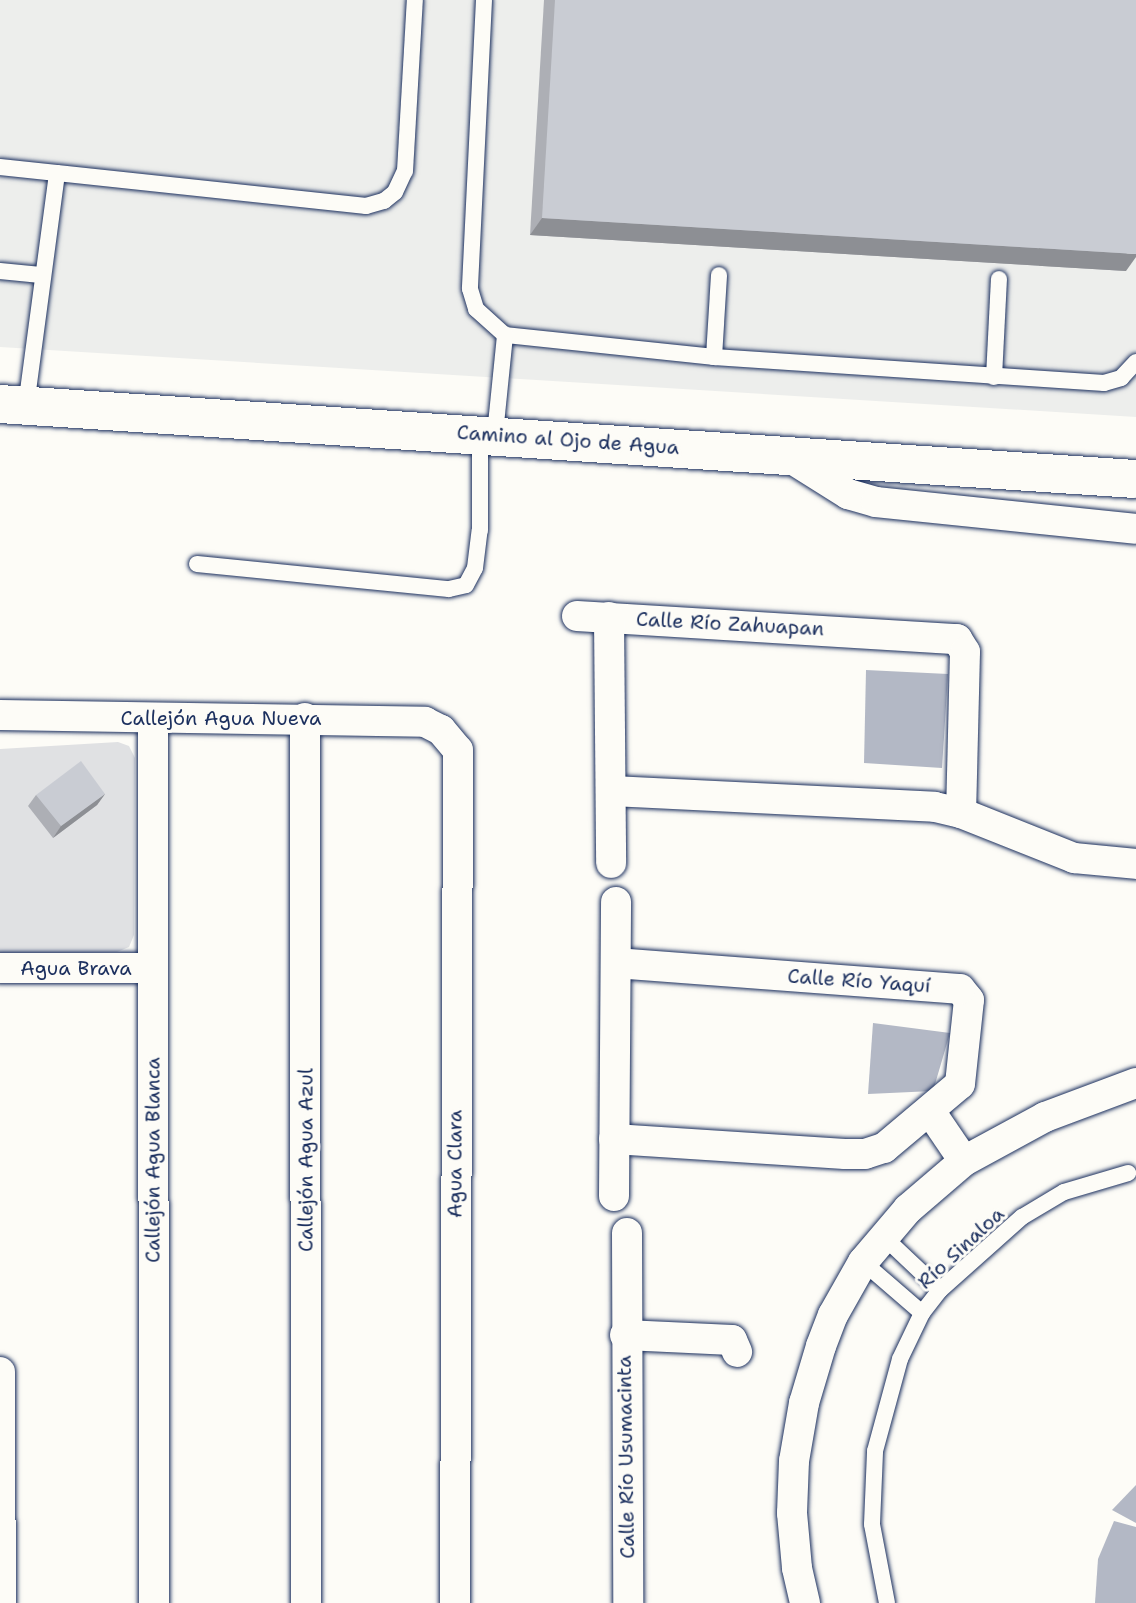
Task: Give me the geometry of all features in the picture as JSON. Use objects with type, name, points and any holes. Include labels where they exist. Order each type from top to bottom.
[{"type":"street","name":"Camino al Ojo de Agua","points":[[7,406],[488,434],[1136,479]]},
{"type":"street","points":[[789,457],[848,494],[876,502],[1136,529]]},
{"type":"street","points":[[577,616],[609,617]]},
{"type":"street","name":"Calle Río Zahuapan","points":[[611,863],[609,617],[957,639],[965,652],[961,813]]},
{"type":"street","name":"Callejón Agua Nueva","points":[[0,715],[425,722],[441,730]]},
{"type":"street","name":"Callejón Agua Blanca","points":[[153,718],[154,1603]]},
{"type":"street","name":"Callejón Agua Azul","points":[[305,718],[306,1603]]},
{"type":"street","name":"Agua Clara","points":[[441,730],[458,750],[455,1603]]},
{"type":"street","points":[[612,791],[935,807],[961,813],[1074,858],[1136,864]]},
{"type":"street","points":[[614,1196],[616,902]]},
{"type":"street","name":"Calle Río Yaquí","points":[[614,1139],[865,1154],[884,1148],[960,1084],[969,1000],[964,990],[617,963]]},
{"type":"street","name":"Agua Brava","points":[[0,968],[152,968]]},
{"type":"street","points":[[805,1603],[797,1568],[792,1513],[804,1403],[833,1315],[863,1262],[933,1185],[964,1161],[1045,1117],[1136,1083]]},
{"type":"street","points":[[930,1111],[964,1161]]},
{"type":"street","points":[[625,1335],[627,1233]]},
{"type":"street","name":"Calle Río Usumacinta","points":[[628,1603],[625,1335],[732,1340],[737,1352]]},
{"type":"street","points":[[0,1372],[1,1603]]},
{"type":"lane","points":[[0,167],[366,206],[384,201],[395,192],[405,171],[415,0]]},
{"type":"lane","points":[[484,0],[470,289],[476,309],[505,335],[714,357],[1104,383],[1121,378],[1136,362]]},
{"type":"lane","points":[[7,406],[41,275],[57,173]]},
{"type":"lane","points":[[0,271],[41,275]]},
{"type":"lane","points":[[714,357],[719,275]]},
{"type":"lane","points":[[994,377],[999,279]]},
{"type":"lane","points":[[197,564],[449,589],[466,585],[475,568],[488,434],[505,335]]},
{"type":"lane","name":"Río Sinaloa","points":[[887,1603],[872,1524],[875,1451],[900,1359],[922,1313],[940,1290],[1022,1217],[1064,1192],[1128,1173]]},
{"type":"lane","points":[[884,1237],[940,1290]]},
{"type":"lane","points":[[863,1262],[922,1313]]},
{"type":"shaded area","points":[[0,0],[1136,0],[1136,417],[0,347]]},
{"type":"shaded area","points":[[866,670],[948,674],[942,768],[864,763]]},
{"type":"shaded area","points":[[118,742],[129,746],[135,758],[134,935],[129,947],[117,952],[0,954],[0,749]]},
{"type":"shaded area","points":[[873,1023],[950,1033],[933,1091],[868,1094]]},
{"type":"shaded area","points":[[1136,1485],[1136,1523],[1112,1510]]},
{"type":"shaded area","points":[[1114,1521],[1136,1527],[1136,1603],[1095,1603],[1098,1559]]},
{"type":"building","points":[[555,0],[1136,0],[1136,254],[542,218]]},
{"type":"building","points":[[81,761],[105,794],[61,826],[36,795]]}]
